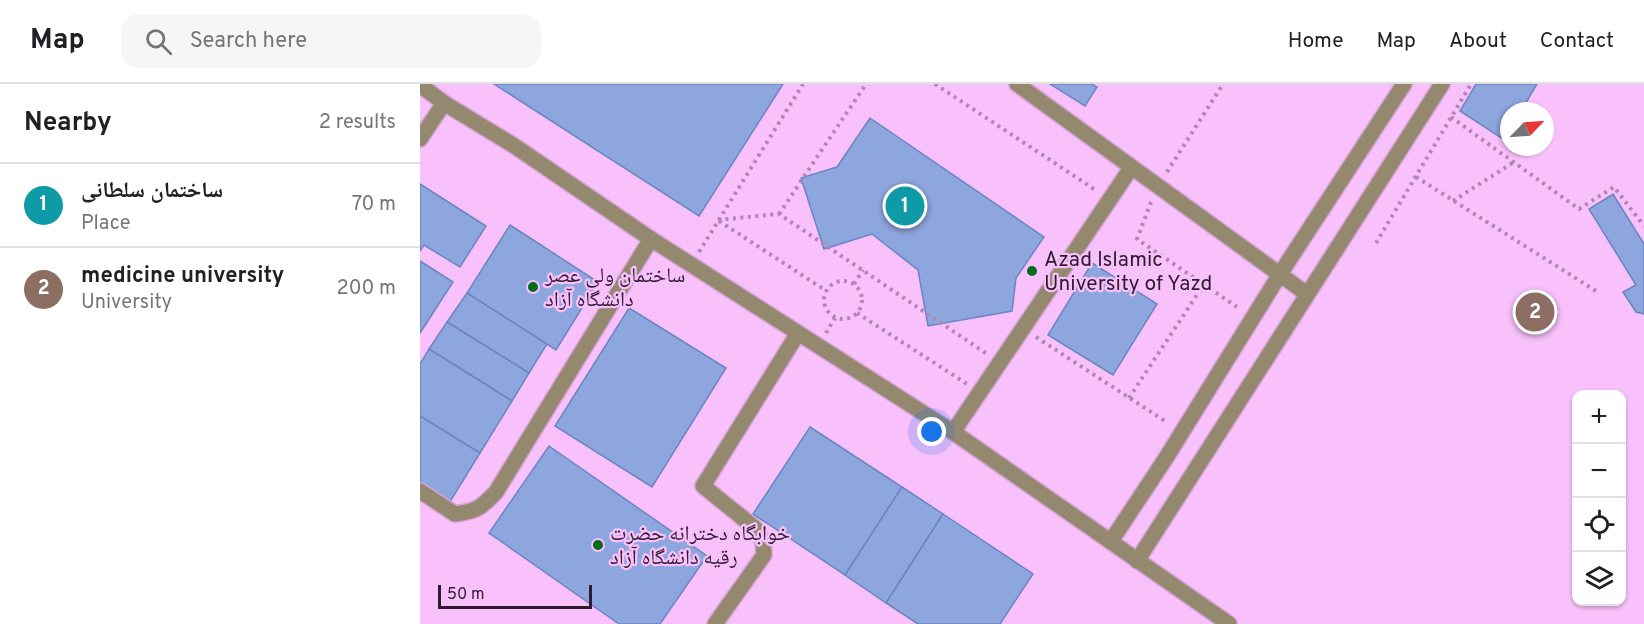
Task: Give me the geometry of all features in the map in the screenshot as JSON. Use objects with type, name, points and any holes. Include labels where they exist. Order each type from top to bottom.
[{"type":"lane","points":[[1017,84],[1306,294]]},
{"type":"lane","points":[[1110,541],[1404,84]]},
{"type":"lane","points":[[1137,561],[1442,84]]},
{"type":"lane","points":[[420,85],[651,239],[953,432],[1228,624]]},
{"type":"lane","points":[[420,138],[444,103]]},
{"type":"lane","points":[[953,432],[1131,168]]},
{"type":"lane","points":[[420,491],[455,514],[474,511],[483,506],[496,492],[651,239]]},
{"type":"lane","points":[[715,624],[764,555],[763,541],[755,528],[703,486],[798,333]]},
{"type":"path","points":[[691,265],[803,84]]},
{"type":"path","points":[[779,214],[866,84]]},
{"type":"path","points":[[935,84],[1110,200]]},
{"type":"path","points":[[1223,84],[1157,187],[1137,239],[1253,318]]},
{"type":"path","points":[[1376,243],[1471,84]]},
{"type":"path","points":[[1451,117],[1580,208],[1614,187],[1644,226]]},
{"type":"path","points":[[1453,201],[1514,162]]},
{"type":"path","points":[[1416,177],[1596,291]]},
{"type":"path","points":[[718,220],[779,214],[1000,362]]},
{"type":"path","points":[[718,220],[825,290]]},
{"type":"path","points":[[854,284],[863,270]]},
{"type":"path","points":[[844,280],[854,284],[861,293],[862,303],[857,313],[848,319],[836,318],[827,311],[823,301],[825,290],[833,282],[844,280]]},
{"type":"path","points":[[1130,398],[1204,284]]},
{"type":"path","points":[[857,313],[980,392]]},
{"type":"path","points":[[1023,328],[1182,432]]},
{"type":"building","points":[[494,84],[783,84],[699,216]]},
{"type":"building","points":[[1050,84],[1092,84],[1097,87],[1085,106]]},
{"type":"building","points":[[1476,84],[1537,84],[1526,102],[1500,102],[1500,137],[1460,111]]},
{"type":"building","points":[[870,118],[1044,237],[1016,278],[1012,311],[928,326],[918,270],[872,234],[824,249],[801,178],[837,167]]},
{"type":"building","points":[[420,184],[486,226],[460,267],[424,245],[420,251]]},
{"type":"building","points":[[1613,194],[1644,244],[1644,314],[1636,312],[1623,292],[1636,285],[1589,209]]},
{"type":"building","name":"ساختمان ولی عصر دانشگاه آزاد","points":[[510,225],[598,282],[556,350],[467,293]]},
{"type":"building","points":[[420,261],[453,282],[420,333]]},
{"type":"building","points":[[1092,263],[1157,304],[1113,375],[1048,335]]},
{"type":"building","points":[[467,293],[547,344],[529,373],[447,322]]},
{"type":"building","points":[[629,308],[726,368],[652,487],[555,426]]},
{"type":"building","points":[[447,322],[529,373],[512,401],[429,349]]},
{"type":"building","points":[[429,349],[512,401],[480,453],[420,416],[420,364]]},
{"type":"building","points":[[420,416],[480,453],[448,505],[420,488]]},
{"type":"building","points":[[810,427],[902,487],[845,575],[753,514]]},
{"type":"building","name":"خوابگاه دخترانه حضرت رقیه دانشگاه آزاد","points":[[549,446],[707,556],[660,624],[619,624],[489,533]]},
{"type":"building","points":[[902,487],[943,514],[886,603],[845,575]]},
{"type":"building","points":[[943,514],[1033,574],[1000,624],[918,624],[886,603]]},
{"type":"place","name":"ساختمان سلطانی","points":[[905,206]]},
{"type":"place","name":"Azad Islamic University of Yazd","points":[[1032,271]]},
{"type":"place","name":"ساختمان ولی عصر دانشگاه آزاد","points":[[533,287]]},
{"type":"place","name":"medicine university","points":[[1535,312]]},
{"type":"place","name":"خوابگاه دخترانه حضرت رقیه دانشگاه آزاد","points":[[598,545]]}]
